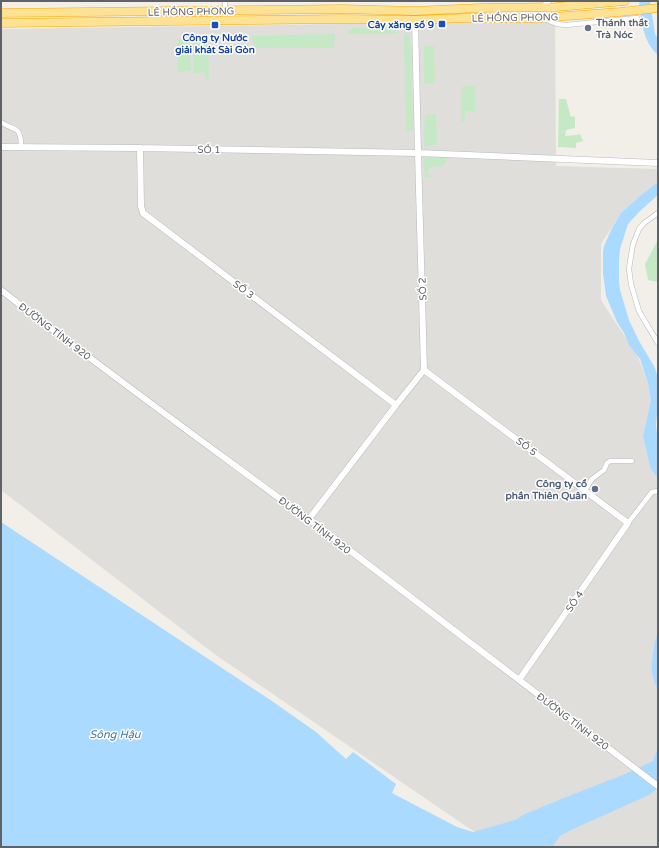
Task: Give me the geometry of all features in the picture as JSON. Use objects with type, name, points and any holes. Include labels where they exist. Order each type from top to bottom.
[{"type":"highway","name":"LÊ HỒNG PHONG","points":[[1,23],[326,19],[415,15],[480,8],[556,7],[625,1]]},
{"type":"highway","name":"LÊ HỒNG PHONG","points":[[1,13],[343,9],[464,18],[540,18],[658,8]]},
{"type":"street","points":[[224,10],[225,1]]},
{"type":"street","points":[[540,7],[549,1]]},
{"type":"street","name":"SỐ 2","points":[[415,15],[424,370]]},
{"type":"street","points":[[540,18],[557,24],[566,25],[637,18]]},
{"type":"street","points":[[1,122],[21,134],[21,147]]},
{"type":"street","name":"SỐ 1","points":[[1,147],[418,153],[658,163]]},
{"type":"street","name":"SỐ 3","points":[[140,148],[141,206],[143,213],[396,405]]},
{"type":"street","points":[[658,213],[644,223],[640,229],[633,244],[629,269],[631,284],[639,311],[658,343]]},
{"type":"street","name":"ĐƯỜNG TỈNH 920","points":[[1,290],[162,412],[309,519],[658,786]]},
{"type":"street","points":[[309,519],[424,370]]},
{"type":"street","name":"SỐ 5","points":[[424,370],[628,523]]},
{"type":"street","points":[[585,490],[592,479],[604,470],[607,462],[632,461]]},
{"type":"street","points":[[628,523],[652,492],[658,491]]},
{"type":"street","name":"SỐ 4","points":[[519,680],[628,523]]},
{"type":"shaded area","points":[[555,21],[556,166],[658,169],[658,182],[621,213],[601,244],[601,300],[638,357],[648,383],[651,400],[643,436],[650,467],[658,477],[658,847],[501,847],[470,829],[213,653],[1,490],[1,29]]},
{"type":"green space","points":[[393,27],[398,33],[348,34],[348,30],[353,30],[354,28]]},
{"type":"green space","points":[[404,33],[410,33],[413,130],[406,131]]},
{"type":"green space","points":[[335,34],[334,48],[255,48],[251,36]]},
{"type":"green space","points":[[189,38],[191,70],[178,72],[177,39]]},
{"type":"green space","points":[[194,39],[208,39],[209,80],[205,80],[204,73],[194,73]]},
{"type":"green space","points":[[424,46],[434,46],[435,84],[424,83]]},
{"type":"green space","points":[[475,86],[475,111],[465,111],[465,122],[461,122],[461,87]]},
{"type":"green space","points":[[559,99],[566,99],[570,116],[575,117],[575,128],[566,130],[565,136],[580,134],[583,141],[576,143],[576,148],[558,147]]},
{"type":"green space","points":[[436,114],[437,145],[424,146],[425,115]]},
{"type":"green space","points":[[424,157],[448,157],[443,166],[429,167],[428,174],[434,176],[425,178]]},
{"type":"green space","points":[[658,240],[658,282],[648,280],[645,264]]},
{"type":"water","points":[[639,1],[650,1],[655,34],[658,39],[658,55],[649,44],[646,37],[642,23]]},
{"type":"water","points":[[658,182],[658,195],[628,224],[620,249],[619,281],[620,290],[629,320],[639,341],[654,366],[658,377],[658,409],[656,425],[658,443],[658,477],[650,467],[643,436],[651,400],[648,383],[640,359],[629,345],[606,296],[603,273],[603,252],[612,228],[621,213]]},
{"type":"water","name":"Sông Hậu","points":[[1,522],[269,699],[316,732],[346,759],[353,752],[396,784],[392,793],[457,827],[473,832],[515,820],[525,814],[630,772],[653,761],[658,747],[658,788],[649,795],[560,836],[552,847],[1,847]]},
{"type":"water","points":[[658,632],[658,691],[652,673],[652,658]]},
{"type":"place","name":"Cây xăng số 9","points":[[442,24]]},
{"type":"place","name":"Công ty Nước giải khát Sài Gòn","points":[[215,25]]},
{"type":"place","name":"Thánh thất Trà Nóc","points":[[588,28]]},
{"type":"place","name":"Công ty cổ phần Thiên Quân","points":[[595,489]]}]
